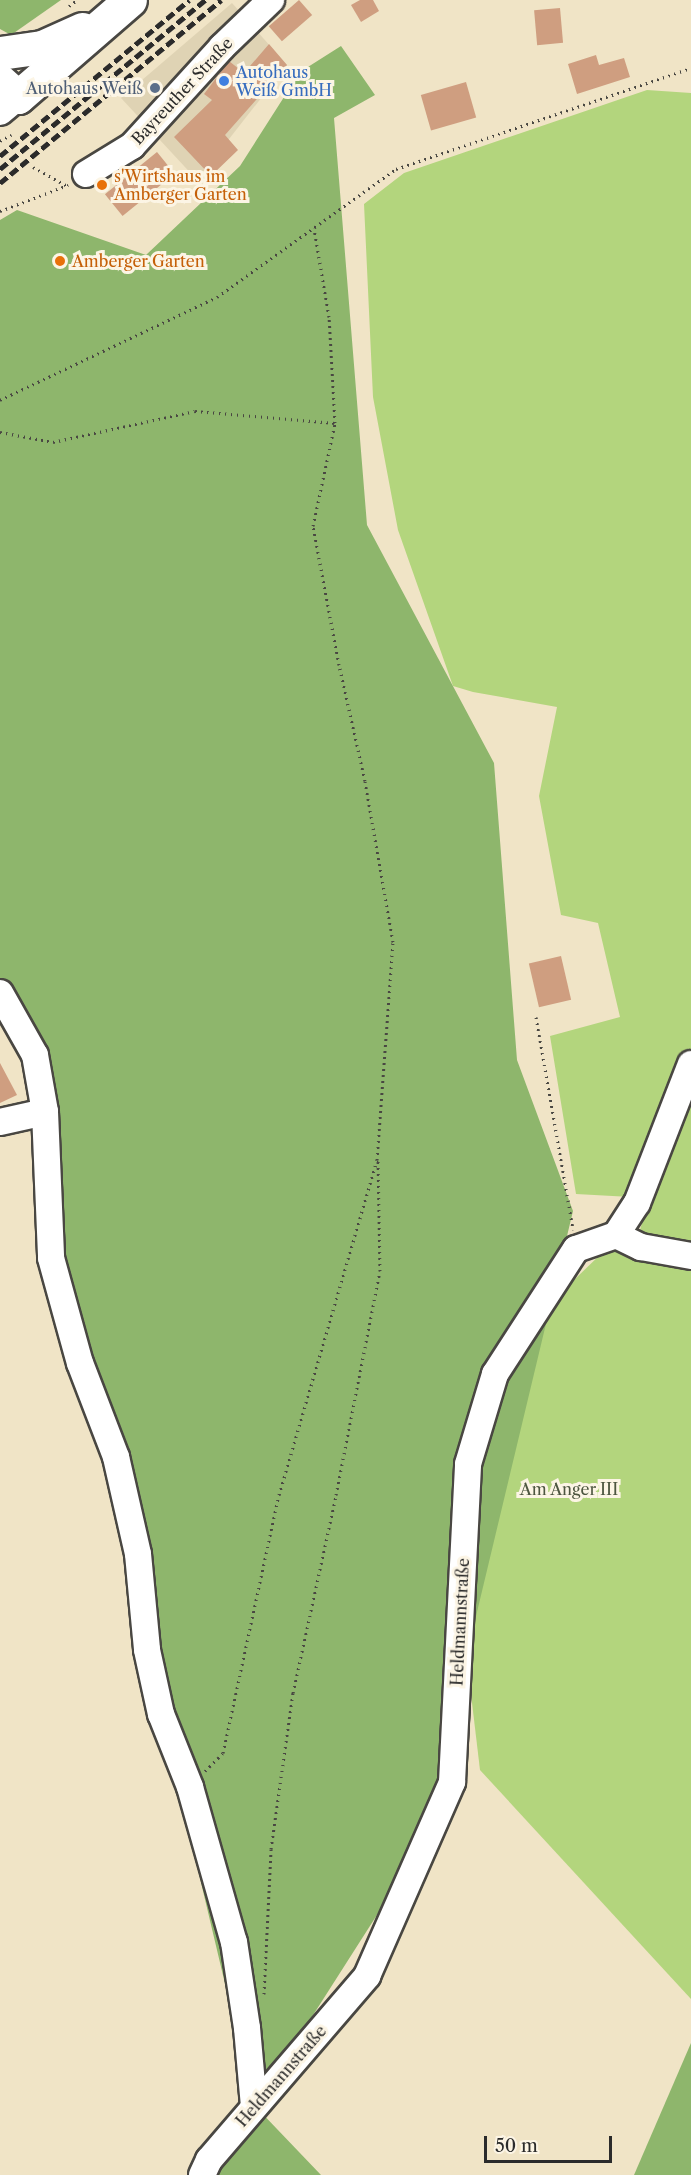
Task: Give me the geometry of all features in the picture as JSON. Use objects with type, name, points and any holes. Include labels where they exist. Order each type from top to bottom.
[{"type":"main road","points":[[0,52],[42,47],[120,8]]},
{"type":"main road","points":[[6,97],[120,8]]},
{"type":"street","name":"Bayreuther Straße","points":[[76,180],[132,146],[222,47],[270,0]]},
{"type":"street","points":[[0,993],[35,1055],[45,1112],[51,1258],[80,1363],[116,1457],[138,1554],[147,1650],[160,1714],[190,1786],[234,1942],[247,2028],[255,2106]]},
{"type":"street","points":[[576,1249],[616,1235],[637,1203],[691,1064]]},
{"type":"street","points":[[0,1122],[45,1112]]},
{"type":"street","points":[[616,1235],[641,1247],[691,1256]]},
{"type":"street","name":"Heldmannstraße","points":[[202,2175],[209,2160],[367,1976],[452,1782],[468,1464],[495,1374],[576,1249]]},
{"type":"path","points":[[0,400],[217,297],[396,169],[691,69]]},
{"type":"path","points":[[0,141],[11,135]]},
{"type":"path","points":[[33,167],[76,180]]},
{"type":"path","points":[[0,211],[76,180]]},
{"type":"path","points":[[190,1786],[223,1753],[279,1495],[377,1160],[393,942],[365,780],[339,665],[313,526],[335,423],[329,317],[314,228]]},
{"type":"path","points":[[0,432],[53,442],[195,411],[335,423]]},
{"type":"path","points":[[536,1017],[576,1249]]},
{"type":"path","points":[[264,1996],[271,1849],[293,1693],[336,1495],[380,1271],[378,1142]]},
{"type":"shaded area","name":"Autohaus Weiß GmbH","points":[[232,3],[287,65],[197,180],[121,98]]},
{"type":"green space","points":[[0,0],[61,0],[11,35],[0,29]]},
{"type":"green space","points":[[341,46],[375,95],[334,118],[367,525],[494,763],[517,1060],[573,1211],[421,1846],[255,2106],[321,2175],[198,2175],[254,2106],[161,1714],[66,1278],[54,1190],[49,1115],[0,983],[0,220],[17,210],[146,255],[240,166],[300,72]]},
{"type":"green space","points":[[647,90],[691,93],[691,1245],[659,1239],[640,1230],[649,1198],[576,1194],[550,1036],[620,1017],[598,923],[561,915],[539,796],[557,707],[473,692],[453,686],[398,530],[373,397],[364,204],[404,173]]},
{"type":"green space","name":"Am Anger III","points":[[605,1250],[691,1261],[691,1999],[480,1770],[443,1459],[543,1310]]},
{"type":"green space","points":[[691,2043],[691,2175],[634,2175]]},
{"type":"building","points":[[299,0],[312,15],[282,41],[269,26]]},
{"type":"building","points":[[360,0],[373,0],[379,11],[361,22],[351,5]]},
{"type":"building","points":[[560,8],[563,43],[537,45],[534,10]]},
{"type":"building","points":[[269,44],[287,65],[225,135],[238,150],[211,176],[174,137],[212,100],[204,94],[229,61],[244,73]]},
{"type":"building","points":[[596,55],[599,65],[624,58],[630,77],[577,94],[568,64]]},
{"type":"building","points":[[466,82],[476,118],[431,131],[421,95]]},
{"type":"building","points":[[157,152],[175,174],[123,216],[105,194]]},
{"type":"building","points":[[561,956],[571,1000],[539,1007],[529,963]]},
{"type":"building","points":[[0,1063],[17,1095],[0,1103]]},
{"type":"railway","points":[[0,156],[189,0]]},
{"type":"railway","points":[[0,169],[205,0]]},
{"type":"railway","points":[[0,183],[221,0]]},
{"type":"place","name":"Autohaus Weiß GmbH","points":[[224,81]]},
{"type":"place","name":"Autohaus Weiß","points":[[155,88]]},
{"type":"place","name":"s'Wirtshaus im Amberger Garten","points":[[102,185]]},
{"type":"place","name":"Amberger Garten","points":[[60,261]]}]
